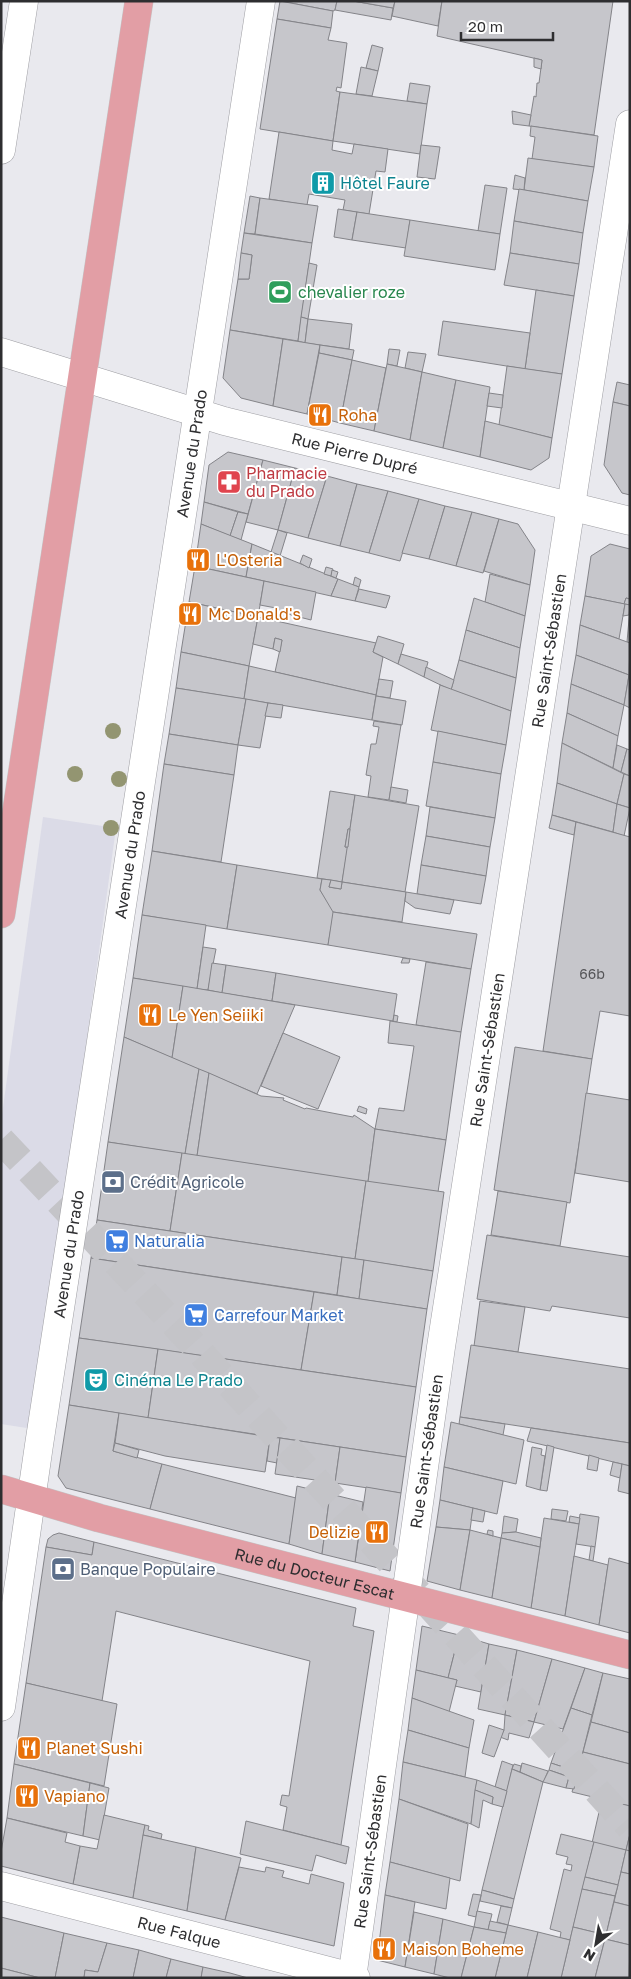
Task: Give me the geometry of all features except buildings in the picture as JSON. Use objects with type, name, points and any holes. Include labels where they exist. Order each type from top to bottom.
[{"type":"main road","points":[[1,914],[139,1]]},
{"type":"main road","name":"Rue du Docteur Escat","points":[[1,1489],[99,1518],[630,1656]]},
{"type":"street","points":[[1,150],[24,1]]},
{"type":"street","name":"Avenue du Prado","points":[[1,1707],[261,1]]},
{"type":"street","name":"Rue Saint-Sébastien","points":[[353,1977],[404,1597],[442,1338],[630,124]]},
{"type":"street","name":"Rue Pierre Dupré","points":[[1,352],[198,414],[630,521]]},
{"type":"street","name":"Rue Falque","points":[[1,1886],[353,1977]]},
{"type":"shaded area","points":[[43,817],[116,828],[33,1429],[1,1424],[1,1122]]},
{"type":"tunnel","points":[[1,1140],[192,1343],[630,1827]]},
{"type":"place","name":"Hôtel Faure","points":[[323,183]]},
{"type":"place","name":"chevalier roze","points":[[280,292]]},
{"type":"place","name":"Roha","points":[[320,415]]},
{"type":"place","name":"Pharmacie du Prado","points":[[229,482]]},
{"type":"place","name":"L'Osteria","points":[[198,560]]},
{"type":"place","name":"Mc Donald's","points":[[190,614]]},
{"type":"place","name":"Le Yen Seiiki","points":[[150,1015]]},
{"type":"place","name":"Crédit Agricole","points":[[113,1182]]},
{"type":"place","name":"Naturalia","points":[[117,1241]]},
{"type":"place","name":"Carrefour Market","points":[[196,1315]]},
{"type":"place","name":"Cinéma Le Prado","points":[[96,1380]]},
{"type":"place","name":"Delizie","points":[[377,1532]]},
{"type":"place","name":"Banque Populaire","points":[[63,1569]]},
{"type":"place","name":"Planet Sushi","points":[[29,1748]]},
{"type":"place","name":"Vapiano","points":[[27,1796]]},
{"type":"place","name":"Maison Boheme","points":[[384,1949]]}]
